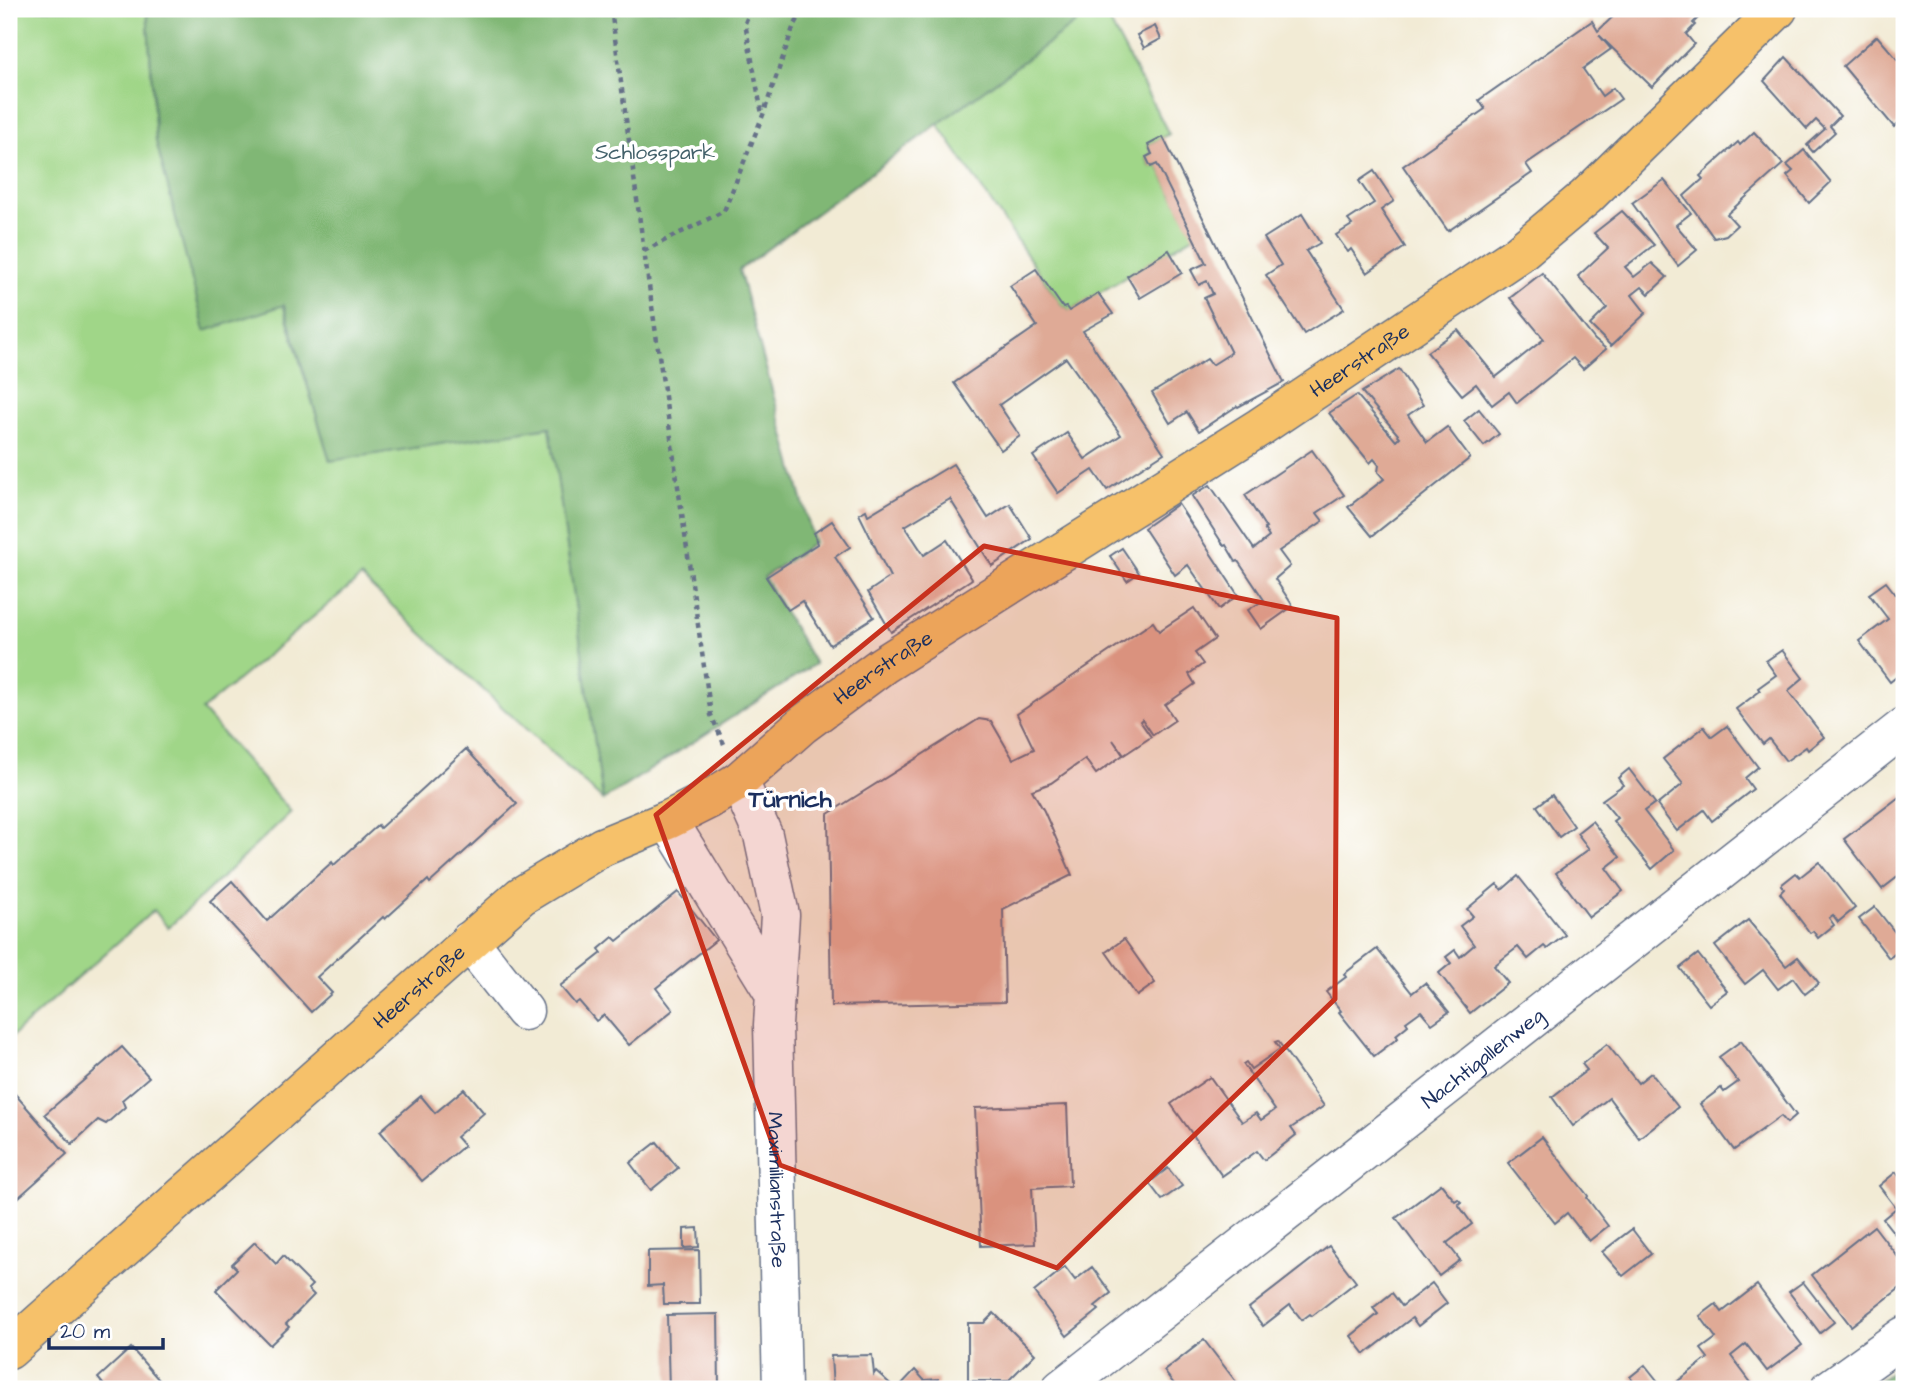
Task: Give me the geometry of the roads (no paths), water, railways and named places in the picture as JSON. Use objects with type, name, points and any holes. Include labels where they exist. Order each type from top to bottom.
[{"type":"main road","name":"Heerstraße","points":[[9,1350],[521,896],[602,846],[668,820],[708,800],[739,780],[802,725],[883,665],[1260,427],[1518,254],[1586,197],[1778,9]]},
{"type":"street","name":"Nachtigallenweg","points":[[1061,1389],[1904,727]]},
{"type":"street","name":"Maximilianstraße","points":[[739,780],[762,835],[780,915],[773,991],[782,1389]]},
{"type":"street","points":[[668,820],[773,991]]},
{"type":"street","points":[[469,941],[524,1010]]},
{"type":"street","points":[[1830,1389],[1904,1336]]},
{"type":"district","name":"Türnich","points":[[790,800]]},
{"type":"park label","name":"Schlosspark","points":[[655,152]]}]
